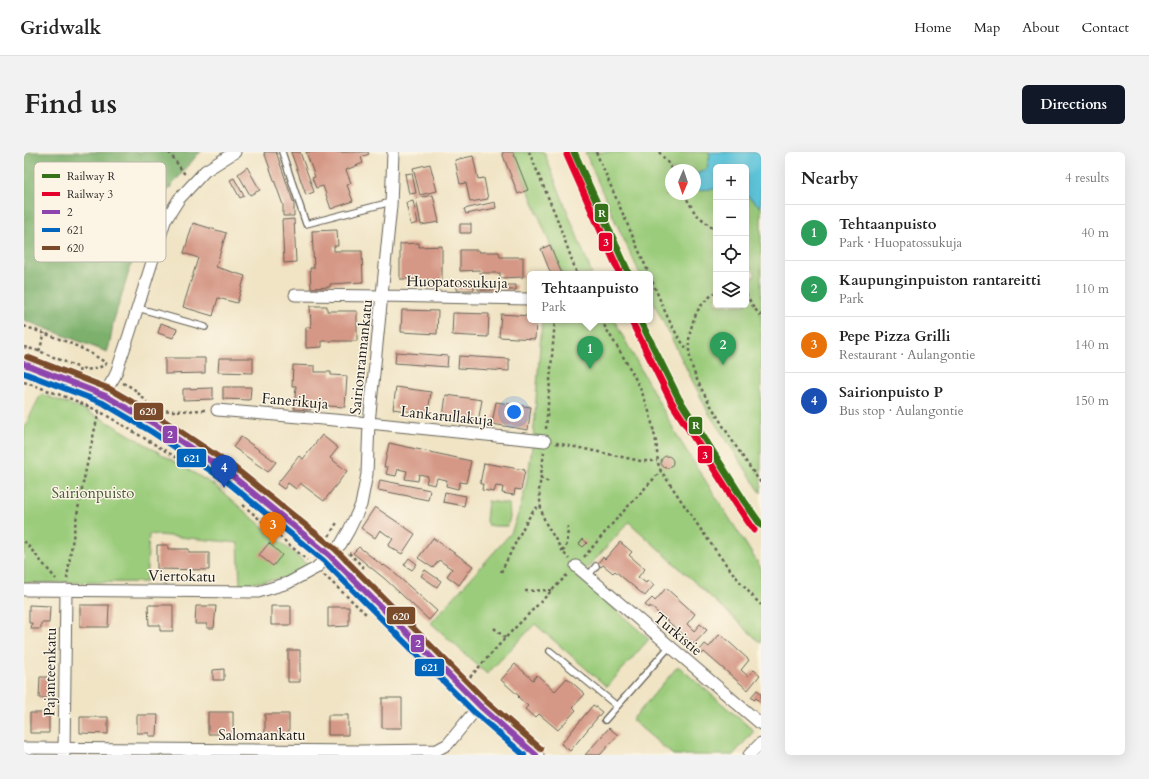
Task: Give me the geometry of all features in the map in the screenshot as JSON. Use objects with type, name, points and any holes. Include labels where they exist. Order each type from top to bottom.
[{"type":"main road","points":[[24,364],[106,396],[156,425],[230,474],[329,555],[480,706],[536,755]]},
{"type":"street","points":[[166,219],[179,199],[205,171],[235,152]]},
{"type":"street","name":"Sairionrannankatu","points":[[329,555],[341,544],[349,530],[360,505],[367,474],[369,423],[391,202],[393,152]]},
{"type":"street","points":[[106,396],[115,376],[152,262]]},
{"type":"street","name":"Huopatossukuja","points":[[295,296],[527,299]]},
{"type":"street","name":"Fanerikuja","points":[[218,410],[369,423]]},
{"type":"street","name":"Lankarullakuja","points":[[369,423],[545,441]]},
{"type":"street","name":"Viertokatu","points":[[24,590],[258,592],[288,583],[316,568],[329,555]]},
{"type":"street","name":"Turkistie","points":[[576,566],[761,724]]},
{"type":"street","name":"Pajanteenkatu","points":[[64,752],[66,590]]},
{"type":"street","name":"Salomaankatu","points":[[24,748],[64,752],[437,750],[448,744],[480,706]]},
{"type":"street","points":[[749,755],[761,743]]},
{"type":"lane","points":[[282,152],[306,224],[391,202]]},
{"type":"lane","points":[[138,308],[205,328]]},
{"type":"lane","points":[[588,576],[596,566]]},
{"type":"lane","points":[[605,720],[670,646]]},
{"type":"lane","points":[[550,651],[617,706]]},
{"type":"path","points":[[169,152],[187,178]]},
{"type":"path","points":[[529,152],[556,216],[576,271]]},
{"type":"path","points":[[596,152],[648,271]]},
{"type":"path","points":[[659,152],[668,164]]},
{"type":"path","points":[[687,200],[695,212],[713,228]]},
{"type":"path","points":[[653,282],[679,340],[688,350]]},
{"type":"path","points":[[713,295],[699,307],[693,319],[689,334],[688,350],[694,374],[702,391],[737,449],[761,483]]},
{"type":"path","points":[[749,299],[761,316]]},
{"type":"path","points":[[603,323],[644,395],[656,443],[658,466],[700,530],[727,567],[761,605]]},
{"type":"path","points":[[39,351],[45,333]]},
{"type":"path","points":[[24,347],[39,351],[80,368]]},
{"type":"path","points":[[24,382],[69,398],[99,411],[180,460]]},
{"type":"path","points":[[154,410],[218,410]]},
{"type":"path","points":[[66,590],[85,470],[99,411]]},
{"type":"path","points":[[545,441],[641,461],[657,461]]},
{"type":"path","points":[[469,678],[576,566],[619,516],[661,471]]},
{"type":"path","points":[[540,478],[549,482]]},
{"type":"path","points":[[241,503],[316,568],[368,616]]},
{"type":"path","points":[[501,572],[525,524],[533,511],[540,505]]},
{"type":"path","points":[[563,552],[567,544],[568,525]]},
{"type":"path","points":[[24,541],[66,590]]},
{"type":"path","points":[[525,591],[553,590]]},
{"type":"path","points":[[494,628],[506,638]]},
{"type":"green space","points":[[24,152],[201,152],[166,192],[166,162],[34,162],[34,262],[132,262],[113,323],[107,352],[24,320]]},
{"type":"green space","points":[[513,152],[544,152],[591,271],[561,271]]},
{"type":"green space","points":[[585,152],[709,152],[710,155],[707,169],[701,172],[701,164],[665,164],[665,200],[701,200],[701,190],[713,189],[713,308],[749,308],[749,282],[756,274],[749,265],[749,197],[761,207],[761,493],[708,412],[653,301],[653,271],[639,271]]},
{"type":"green space","points":[[542,323],[616,323],[679,439],[761,568],[761,643],[629,522],[584,572],[577,576],[649,639],[607,687],[535,624],[487,674],[431,623],[511,533],[526,484],[532,451]]},
{"type":"green space","name":"Sairionpuisto","points":[[41,394],[80,408],[106,421],[214,485],[310,567],[284,578],[240,585],[238,543],[149,534],[146,582],[24,583],[24,428]]},
{"type":"green space","points":[[488,501],[509,504],[510,518],[507,526],[488,525],[486,521]]},
{"type":"green space","points":[[678,666],[754,731],[733,755],[673,755],[632,720]]},
{"type":"water","points":[[709,152],[761,152],[761,207],[749,197],[749,164],[713,164],[713,189],[701,190],[701,172],[707,169],[710,155]]},
{"type":"building","points":[[264,152],[276,152],[294,204],[294,216],[283,216],[283,205]]},
{"type":"building","points":[[291,152],[300,152],[314,192],[306,195]]},
{"type":"building","points":[[306,152],[368,152],[369,154],[361,157],[363,163],[346,170],[351,183],[347,185],[353,201],[331,209],[323,186],[316,188],[312,178],[315,177]]},
{"type":"building","points":[[513,152],[528,190],[518,194],[502,153]]},
{"type":"building","points":[[473,156],[478,179],[484,178],[488,199],[470,202],[466,183],[460,184],[455,160]]},
{"type":"building","points":[[430,164],[437,191],[420,195],[413,168]]},
{"type":"building","points":[[247,167],[260,190],[250,195],[238,174]]},
{"type":"building","points":[[412,173],[416,193],[409,194],[405,174]]},
{"type":"building","points":[[234,178],[244,196],[240,198],[230,180]]},
{"type":"building","points":[[433,195],[439,222],[421,225],[416,198]]},
{"type":"building","points":[[413,201],[418,223],[411,225],[406,203]]},
{"type":"building","points":[[495,202],[496,208],[466,214],[464,209]]},
{"type":"building","points":[[294,219],[296,262],[284,263],[282,220]]},
{"type":"building","points":[[193,223],[226,233],[216,267],[245,276],[237,303],[218,298],[213,316],[183,307],[198,258],[184,253]]},
{"type":"building","points":[[460,224],[471,224],[471,233],[460,233]]},
{"type":"building","points":[[337,230],[338,246],[334,246],[334,251],[362,251],[363,282],[330,284],[330,287],[311,288],[310,268],[314,268],[312,231]]},
{"type":"building","points":[[419,243],[419,247],[442,246],[442,282],[421,282],[421,279],[400,279],[400,244]]},
{"type":"building","points":[[550,245],[561,271],[550,271],[541,249]]},
{"type":"building","points":[[460,250],[499,252],[500,257],[523,257],[523,277],[500,278],[500,273],[480,273],[479,270],[460,271]]},
{"type":"building","points":[[457,284],[474,285],[474,290],[457,290]]},
{"type":"building","points":[[478,285],[494,285],[494,290],[478,290]]},
{"type":"building","points":[[500,285],[516,285],[516,290],[500,290]]},
{"type":"building","points":[[310,306],[327,306],[327,311],[357,311],[357,341],[322,341],[322,347],[306,348],[306,327],[311,327]]},
{"type":"building","points":[[402,310],[438,311],[437,334],[401,332]]},
{"type":"building","points":[[453,313],[489,314],[488,337],[452,335]]},
{"type":"building","points":[[501,314],[527,316],[527,323],[536,323],[535,339],[499,337]]},
{"type":"building","points":[[161,323],[177,329],[173,338],[158,333]]},
{"type":"building","points":[[396,352],[448,356],[447,367],[395,363]]},
{"type":"building","points":[[459,356],[509,359],[509,371],[458,368]]},
{"type":"building","points":[[165,358],[205,358],[205,373],[165,374]]},
{"type":"building","points":[[219,358],[253,358],[253,373],[218,372]]},
{"type":"building","points":[[293,365],[315,366],[315,372],[331,372],[331,375],[347,376],[345,407],[311,405],[311,410],[294,409],[296,386],[292,386]]},
{"type":"building","points":[[223,387],[251,387],[250,400],[223,399]]},
{"type":"building","points":[[396,387],[431,392],[428,414],[393,409]]},
{"type":"building","points":[[213,388],[213,399],[183,400],[183,389]]},
{"type":"building","points":[[446,395],[482,400],[478,422],[443,417]]},
{"type":"building","points":[[496,402],[531,407],[528,430],[492,424]]},
{"type":"building","points":[[322,435],[338,448],[330,458],[347,471],[324,501],[300,483],[296,489],[288,483],[284,489],[277,484],[299,456],[303,459]]},
{"type":"building","points":[[241,437],[276,462],[268,472],[233,447]]},
{"type":"building","points":[[389,443],[471,461],[466,483],[460,482],[458,489],[446,486],[447,480],[437,478],[435,485],[426,483],[428,476],[419,474],[418,481],[405,479],[407,471],[398,469],[396,476],[386,474],[388,467],[384,467]]},
{"type":"building","points":[[665,456],[669,456],[673,462],[669,468],[665,468],[661,464],[661,460]]},
{"type":"building","points":[[484,463],[525,470],[521,490],[515,489],[514,495],[502,493],[503,487],[496,486],[494,492],[482,490],[483,484],[480,484]]},
{"type":"building","points":[[380,480],[430,490],[428,500],[378,490]]},
{"type":"building","points":[[445,492],[466,496],[464,506],[443,502]]},
{"type":"building","points":[[375,507],[415,534],[402,554],[388,546],[393,539],[380,530],[375,538],[361,528]]},
{"type":"building","points":[[433,538],[473,566],[459,585],[447,576],[452,569],[439,560],[433,568],[418,558]]},
{"type":"building","points":[[583,539],[587,543],[583,547],[579,544]]},
{"type":"building","points":[[620,542],[632,552],[629,555],[645,569],[638,577],[646,583],[648,580],[654,585],[645,596],[615,571],[613,573],[603,565],[601,567],[597,564],[603,557],[605,559]]},
{"type":"building","points":[[269,543],[282,555],[273,566],[259,555]]},
{"type":"building","points":[[157,545],[168,545],[168,549],[189,549],[189,553],[209,553],[209,570],[157,569]]},
{"type":"building","points":[[359,547],[383,566],[384,565],[392,571],[437,611],[429,620],[385,579],[353,553]]},
{"type":"building","points":[[409,558],[417,564],[412,570],[404,565]]},
{"type":"building","points":[[425,570],[441,581],[437,587],[421,576]]},
{"type":"building","points":[[666,588],[695,614],[687,624],[694,631],[700,624],[707,630],[694,644],[650,606],[649,608],[645,605],[652,598],[655,601]]},
{"type":"building","points":[[29,605],[50,606],[49,623],[41,623],[41,629],[31,629],[32,623],[29,623]]},
{"type":"building","points":[[80,605],[109,605],[108,627],[80,627]]},
{"type":"building","points":[[148,605],[173,605],[173,631],[160,631],[160,625],[149,625]]},
{"type":"building","points":[[196,606],[216,606],[214,628],[207,628],[207,624],[195,624]]},
{"type":"building","points":[[271,606],[291,606],[291,625],[271,625]]},
{"type":"building","points":[[328,607],[349,607],[349,626],[328,627]]},
{"type":"building","points":[[720,634],[749,660],[741,670],[748,676],[754,670],[760,675],[748,690],[704,652],[702,654],[699,651],[705,644],[709,647]]},
{"type":"building","points":[[288,650],[300,650],[300,682],[288,682]]},
{"type":"building","points":[[515,664],[533,680],[537,675],[555,691],[567,678],[585,694],[573,707],[576,710],[558,730],[539,714],[535,718],[525,709],[528,706],[501,680]]},
{"type":"building","points":[[224,669],[224,680],[213,680],[213,670]]},
{"type":"building","points":[[40,677],[50,677],[50,698],[39,698]]},
{"type":"building","points":[[757,690],[761,693],[761,703],[756,698],[754,700],[751,697]]},
{"type":"building","points":[[382,698],[402,698],[402,728],[382,728]]},
{"type":"building","points":[[593,705],[602,712],[570,751],[561,744]]},
{"type":"building","points":[[208,712],[233,712],[233,734],[208,734]]},
{"type":"building","points":[[30,713],[49,713],[49,733],[30,733]]},
{"type":"building","points":[[265,714],[289,714],[289,734],[265,734]]},
{"type":"building","points":[[137,715],[158,715],[157,736],[149,736],[149,733],[137,733]]},
{"type":"building","points":[[328,715],[348,715],[348,735],[328,735]]},
{"type":"building","points":[[80,717],[108,717],[108,734],[80,733]]},
{"type":"building","points":[[609,728],[618,735],[600,755],[585,755]]},
{"type":"rail line","name":"R","points":[[574,152],[628,271]]},
{"type":"rail line","name":"3","points":[[567,155],[619,271]]},
{"type":"rail line","name":"R","points":[[641,323],[679,399],[761,525]]},
{"type":"rail line","name":"3","points":[[633,324],[672,403],[754,530]]},
{"type":"transit line","name":"620","points":[[27,357],[110,389],[160,418],[235,468],[335,549],[485,700],[541,749]]},
{"type":"transit line","name":"2","points":[[24,364],[106,396],[156,425],[230,474],[329,555],[480,706],[536,755]]},
{"type":"transit line","name":"621","points":[[24,373],[103,403],[152,432],[225,480],[324,561],[474,712],[524,755]]},
{"type":"place","name":"Kaupunginpuiston rantareitti","points":[[723,365]]},
{"type":"place","name":"Tehtaanpuisto","points":[[590,369]]},
{"type":"place","name":"Sairionpuisto P","points":[[224,488]]},
{"type":"place","name":"Pepe Pizza Grilli","points":[[273,545]]}]
